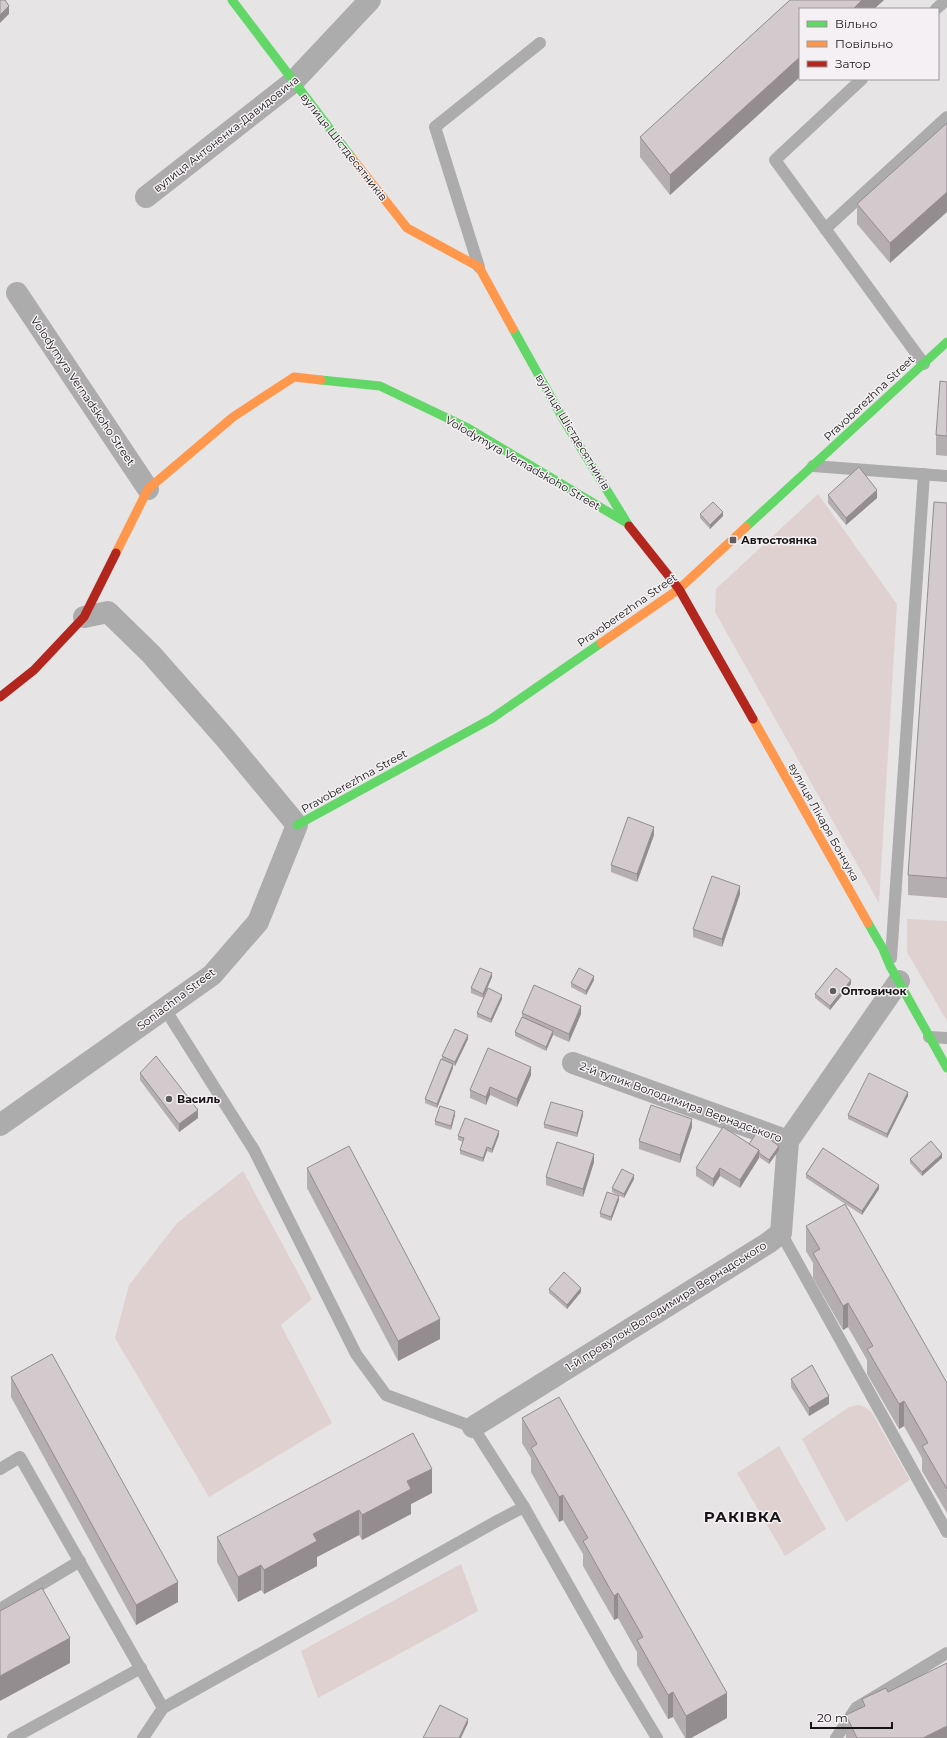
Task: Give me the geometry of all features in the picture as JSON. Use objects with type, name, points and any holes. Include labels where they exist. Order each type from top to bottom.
[{"type":"street","name":"вулиця Шістдесятників","points":[[232,0],[293,82],[407,228],[479,267],[566,424],[628,525],[679,589]]},
{"type":"street","name":"вулиця Антоненка-Давидовича","points":[[146,197],[293,82],[370,0]]},
{"type":"street","name":"Volodymyra Vernadskoho Street","points":[[17,293],[148,489]]},
{"type":"street","name":"Pravoberezhna Street","points":[[297,825],[491,719],[679,589],[947,342]]},
{"type":"street","name":"Volodymyra Vernadskoho Street","points":[[0,697],[34,670],[84,618],[148,489],[233,417],[294,376],[380,386],[468,428],[628,525]]},
{"type":"street","name":"вулиця Лікаря Бончука","points":[[679,589],[879,942],[894,973],[947,1068]]},
{"type":"street","points":[[84,618],[108,612],[151,654],[225,738],[297,825]]},
{"type":"street","name":"Soniachna Street","points":[[0,1125],[212,975],[258,922],[297,825]]},
{"type":"street","points":[[781,1233],[788,1142],[894,973]]},
{"type":"street","name":"2-й тупик Володимира Вернадського","points":[[573,1063],[788,1142]]},
{"type":"street","name":"1-й провулок Володимира Вернадського","points":[[473,1427],[768,1243],[781,1233]]},
{"type":"lane","points":[[937,8],[946,0]]},
{"type":"lane","name":"вулиця Шістдесятників","points":[[479,267],[435,127],[540,43]]},
{"type":"lane","points":[[861,80],[775,160],[924,364]]},
{"type":"lane","points":[[825,228],[947,117]]},
{"type":"lane","points":[[812,466],[947,476]]},
{"type":"lane","points":[[894,973],[924,474]]},
{"type":"lane","points":[[165,1009],[211,1078],[254,1150],[356,1354],[386,1395],[473,1427],[524,1508],[618,1673],[657,1738]]},
{"type":"lane","points":[[929,1037],[947,1038]]},
{"type":"lane","points":[[781,1233],[947,1532]]},
{"type":"lane","points":[[0,1469],[20,1457],[163,1708]]},
{"type":"lane","points":[[143,1738],[163,1708],[496,1521],[524,1508]]},
{"type":"lane","points":[[0,1609],[80,1561]]},
{"type":"lane","points":[[836,1738],[856,1708],[947,1653]]},
{"type":"lane","points":[[13,1738],[141,1668]]},
{"type":"shaded area","points":[[818,494],[897,604],[879,903],[715,612],[716,589]]},
{"type":"shaded area","points":[[907,919],[947,921],[947,1021],[907,952]]},
{"type":"shaded area","points":[[243,1171],[312,1299],[281,1325],[332,1423],[209,1497],[115,1338],[129,1285],[177,1223]]},
{"type":"shaded area","points":[[858,1405],[865,1407],[872,1413],[910,1480],[846,1522],[802,1439],[849,1407]]},
{"type":"shaded area","points":[[779,1446],[826,1529],[785,1556],[737,1473]]},
{"type":"shaded area","points":[[461,1564],[478,1611],[318,1698],[301,1651]]},
{"type":"building","points":[[0,0],[5,0],[9,6],[0,15]]},
{"type":"building","points":[[790,0],[862,0],[854,8],[799,8],[799,58],[670,175],[640,137]]},
{"type":"building","points":[[947,123],[947,192],[890,243],[857,204]]},
{"type":"building","points":[[940,381],[947,382],[947,436],[936,435]]},
{"type":"building","points":[[859,467],[877,490],[846,518],[828,495]]},
{"type":"building","points":[[713,502],[723,512],[710,525],[700,514]]},
{"type":"building","points":[[934,502],[947,503],[947,878],[908,875]]},
{"type":"building","points":[[628,817],[654,827],[637,874],[611,865]]},
{"type":"building","points":[[712,876],[740,886],[722,939],[693,929]]},
{"type":"building","points":[[480,968],[492,973],[483,994],[471,988]]},
{"type":"building","points":[[579,968],[594,976],[586,991],[571,983]]},
{"type":"building","name":"Оптовичок","points":[[836,968],[851,980],[830,1006],[815,994]]},
{"type":"building","points":[[534,985],[581,1006],[569,1034],[522,1013]]},
{"type":"building","points":[[488,988],[502,995],[491,1019],[477,1013]]},
{"type":"building","points":[[522,1017],[553,1031],[546,1047],[515,1032]]},
{"type":"building","points":[[455,1029],[468,1035],[455,1062],[442,1056]]},
{"type":"building","points":[[488,1048],[531,1067],[517,1099],[490,1087],[486,1097],[470,1090]]},
{"type":"building","name":"Василь","points":[[156,1056],[198,1110],[179,1124],[140,1073]]},
{"type":"building","points":[[441,1059],[453,1064],[437,1104],[425,1099]]},
{"type":"building","points":[[869,1073],[908,1092],[887,1134],[848,1115]]},
{"type":"building","points":[[551,1102],[583,1111],[577,1133],[544,1124]]},
{"type":"building","points":[[651,1105],[692,1119],[680,1155],[639,1141]]},
{"type":"building","points":[[440,1106],[455,1111],[451,1126],[435,1121]]},
{"type":"building","points":[[465,1118],[499,1131],[492,1149],[487,1147],[483,1158],[460,1150],[464,1138],[458,1136]]},
{"type":"building","points":[[723,1127],[759,1150],[740,1180],[720,1168],[713,1179],[696,1168]]},
{"type":"building","points":[[758,1131],[779,1146],[769,1160],[759,1153],[759,1150],[749,1144]]},
{"type":"building","points":[[931,1141],[942,1154],[922,1172],[910,1159]]},
{"type":"building","points":[[557,1142],[594,1154],[583,1189],[546,1177]]},
{"type":"building","points":[[349,1146],[440,1319],[398,1341],[307,1168]]},
{"type":"building","points":[[823,1148],[879,1185],[862,1211],[806,1174]]},
{"type":"building","points":[[622,1169],[634,1175],[624,1194],[612,1188]]},
{"type":"building","points":[[607,1192],[619,1196],[611,1217],[600,1213]]},
{"type":"building","points":[[845,1204],[947,1383],[947,1489],[922,1446],[928,1443],[904,1401],[899,1404],[867,1349],[873,1346],[848,1303],[843,1306],[813,1253],[820,1249],[806,1226]]},
{"type":"building","points":[[564,1272],[581,1288],[567,1305],[549,1289]]},
{"type":"building","points":[[52,1354],[178,1582],[136,1605],[11,1377]]},
{"type":"building","points":[[812,1365],[829,1396],[809,1408],[791,1379]]},
{"type":"building","points":[[559,1397],[727,1693],[686,1716],[673,1692],[668,1695],[637,1640],[643,1637],[618,1593],[614,1596],[583,1541],[588,1538],[563,1495],[559,1497],[531,1448],[537,1444],[522,1418]]},
{"type":"building","points":[[413,1433],[432,1469],[407,1481],[411,1489],[362,1515],[359,1510],[313,1534],[317,1541],[264,1570],[261,1565],[238,1577],[217,1537]]},
{"type":"building","points":[[42,1588],[70,1638],[0,1676],[0,1611]]},
{"type":"building","points":[[947,1663],[947,1726],[923,1738],[857,1738],[846,1715],[865,1706],[862,1699],[886,1688],[888,1692]]},
{"type":"building","points":[[440,1705],[468,1719],[459,1738],[423,1738]]},
{"type":"traffic: fast","points":[[232,0],[352,158]]},
{"type":"traffic: fast","points":[[513,329],[566,424],[629,526]]},
{"type":"traffic: fast","points":[[746,527],[947,342]]},
{"type":"traffic: fast","points":[[321,380],[380,386],[468,428],[625,522]]},
{"type":"traffic: fast","points":[[297,825],[491,719],[601,643]]},
{"type":"traffic: fast","points":[[868,923],[883,949],[890,966],[947,1068]]},
{"type":"traffic: slow","points":[[352,158],[407,228],[479,267],[513,329]]},
{"type":"traffic: slow","points":[[116,553],[148,489],[233,417],[294,377],[321,380]]},
{"type":"traffic: slow","points":[[601,643],[679,589],[746,527]]},
{"type":"traffic: slow","points":[[753,719],[868,923]]},
{"type":"traffic: jam","points":[[629,526],[679,589],[753,719]]},
{"type":"traffic: jam","points":[[0,697],[34,670],[84,617],[116,553]]},
{"type":"place","name":"Автостоянка","points":[[733,540]]},
{"type":"place","name":"Оптовичок","points":[[833,991]]},
{"type":"place","name":"Василь","points":[[169,1099]]},
{"type":"district","name":"РАКІВКА","points":[[743,1517]]}]
